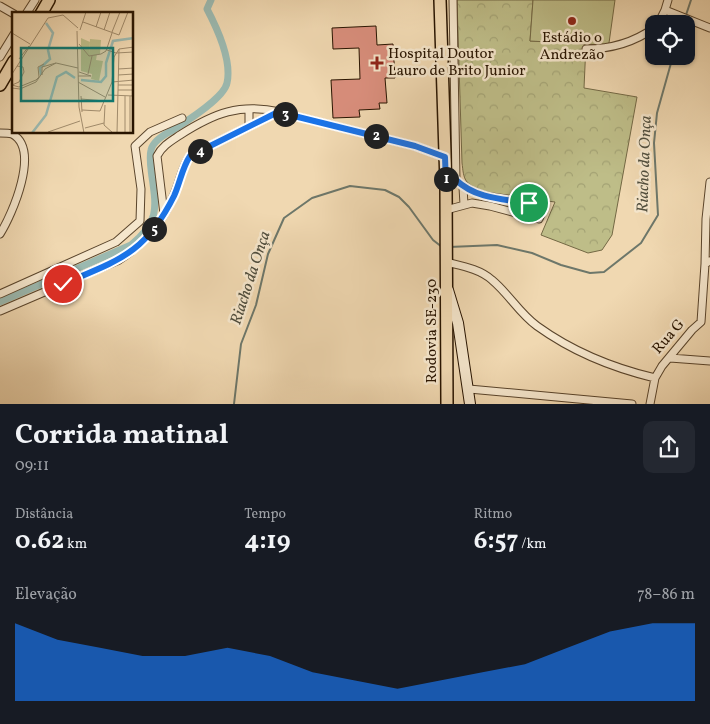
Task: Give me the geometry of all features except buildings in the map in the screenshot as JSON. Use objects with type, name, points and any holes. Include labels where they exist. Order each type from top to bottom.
[{"type":"main road","points":[[42,12],[49,0]]},
{"type":"main road","name":"Rodovia SE-230","points":[[440,0],[445,157],[451,182],[446,210],[447,404]]},
{"type":"main road","points":[[0,85],[12,64]]},
{"type":"street","points":[[27,12],[35,0]]},
{"type":"street","points":[[446,210],[472,204],[490,206],[536,219],[540,217],[543,210],[543,207],[529,203],[478,195],[451,182],[453,0]]},
{"type":"street","points":[[662,15],[668,0]]},
{"type":"street","points":[[0,6],[12,13]]},
{"type":"street","points":[[665,10],[710,28]]},
{"type":"street","points":[[586,50],[608,49],[645,34]]},
{"type":"street","points":[[0,57],[12,37]]},
{"type":"street","points":[[249,109],[249,126]]},
{"type":"street","points":[[164,214],[157,166],[157,156],[160,151],[165,145],[203,120],[226,112],[265,109],[415,146],[445,157]]},
{"type":"street","points":[[0,311],[119,260],[132,252],[148,238],[164,214],[175,194],[186,162],[190,156],[274,114],[286,114]]},
{"type":"street","points":[[0,294],[116,242],[140,221],[142,189],[135,146],[150,132],[182,118]]},
{"type":"street","points":[[0,133],[11,134],[21,143],[25,156],[22,180],[9,218],[0,234]]},
{"type":"street","name":"Rua G","points":[[650,404],[655,378],[662,366],[701,322],[707,262],[706,219],[710,182]]},
{"type":"street","points":[[463,187],[464,205]]},
{"type":"street","points":[[446,260],[483,273],[492,280],[523,315],[584,354],[626,371],[655,378]]},
{"type":"street","points":[[446,285],[458,323],[470,404]]},
{"type":"street","points":[[670,358],[710,361]]},
{"type":"street","points":[[469,389],[632,404]]},
{"type":"green space","points":[[457,0],[533,0],[530,41],[586,44],[584,88],[637,97],[612,235],[602,250],[588,253],[541,235],[555,202],[496,195],[474,187],[467,182],[463,173],[462,163]]},
{"type":"green space","name":"Estádio o Andrezão","points":[[533,0],[615,0],[609,43],[604,45],[530,41]]},
{"type":"waterway","points":[[0,302],[131,245],[151,223],[155,207],[150,160],[152,147],[160,138],[212,102],[227,83],[226,55],[207,9],[211,0]]},
{"type":"waterway","name":"Riacho da Onça","points":[[686,15],[691,0]]},
{"type":"waterway","name":"Riacho da Onça","points":[[449,247],[497,245],[532,253],[561,265],[590,273],[604,272],[641,243],[658,215],[654,143],[657,113],[670,65]]},
{"type":"waterway","name":"Riacho da Onça","points":[[234,404],[241,344],[256,305],[268,254],[284,218],[312,198],[350,186],[385,190],[399,197],[409,207],[433,240],[442,247]]},
{"type":"place","name":"Estádio o Andrezão","points":[[572,21]]},
{"type":"place","name":"Hospital Doutor Lauro de Brito Junior","points":[[377,63]]},
{"type":"route","points":[[63,284],[119,260],[148,238],[175,194],[186,162],[190,156],[274,114],[286,114],[415,146],[445,157],[446,184],[456,180],[463,187],[478,195],[529,203]]}]
